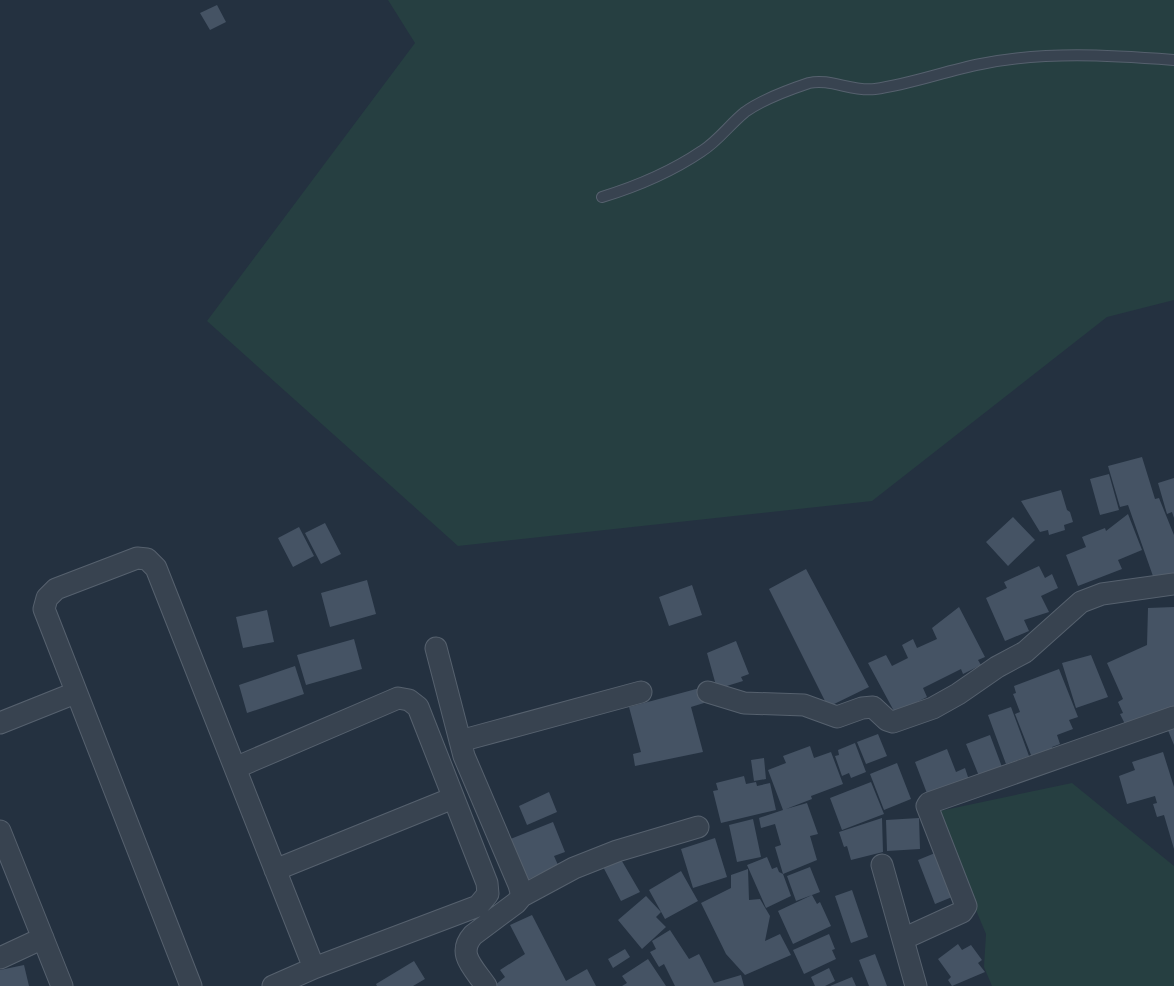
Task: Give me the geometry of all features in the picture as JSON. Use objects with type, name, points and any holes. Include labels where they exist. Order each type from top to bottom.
[{"type":"street","points":[[191,986],[75,693],[44,609],[47,598],[56,589],[137,558],[147,559],[156,568],[314,968]]},
{"type":"street","points":[[708,692],[744,703],[804,705],[837,717],[862,708],[873,707],[887,720],[893,722],[933,708],[958,694],[997,667],[1025,652],[1081,602],[1102,594],[1174,584]]},
{"type":"street","points":[[436,648],[464,756],[519,885],[522,896]]},
{"type":"street","points":[[460,741],[641,692]]},
{"type":"street","points":[[0,723],[75,693]]},
{"type":"street","points":[[234,768],[398,698],[409,700],[418,707],[487,883],[488,894],[478,906],[314,968],[273,986]]},
{"type":"street","points":[[903,939],[962,912],[966,906],[927,806],[929,803],[1174,717]]},
{"type":"street","points":[[275,870],[453,798]]},
{"type":"street","points":[[486,986],[466,957],[465,949],[467,942],[473,935],[516,903],[522,896],[574,868],[617,851],[698,827]]},
{"type":"street","points":[[1,837],[62,986]]},
{"type":"street","points":[[882,865],[916,986]]},
{"type":"street","points":[[0,958],[43,938]]},
{"type":"lane","points":[[602,197],[629,189],[670,170],[704,150],[745,112],[766,101],[816,81],[846,88],[873,89],[980,64],[1019,57],[1104,54],[1174,60]]},
{"type":"green space","points":[[388,0],[1174,0],[1174,300],[1107,317],[872,501],[458,546],[207,321],[415,43]]},
{"type":"green space","points":[[1072,783],[1174,866],[1174,986],[992,986],[984,967],[986,934],[935,812]]},
{"type":"building","points":[[217,5],[226,22],[210,30],[200,13]]},
{"type":"building","points":[[1142,457],[1155,499],[1159,498],[1174,535],[1174,576],[1154,579],[1128,505],[1120,507],[1108,466]]},
{"type":"building","points":[[1109,474],[1119,510],[1100,515],[1090,479]]},
{"type":"building","points":[[1174,478],[1174,518],[1172,512],[1167,514],[1158,483]]},
{"type":"building","points":[[1061,490],[1067,510],[1070,512],[1073,522],[1064,525],[1065,530],[1049,535],[1048,530],[1040,532],[1021,501]]},
{"type":"building","points":[[1128,514],[1142,550],[1118,560],[1122,569],[1078,586],[1066,555],[1086,547],[1082,537],[1105,528],[1106,531]]},
{"type":"building","points":[[1013,517],[1035,540],[1008,566],[986,542]]},
{"type":"building","points":[[325,523],[341,554],[321,564],[305,533]]},
{"type":"building","points":[[299,527],[314,556],[293,567],[278,538]]},
{"type":"building","points":[[1039,566],[1045,578],[1052,574],[1058,588],[1041,596],[1049,612],[1024,620],[1029,631],[1005,641],[986,598],[1007,588],[1004,582]]},
{"type":"building","points":[[806,569],[869,687],[828,707],[769,589]]},
{"type":"building","points":[[367,580],[376,614],[330,627],[321,593]]},
{"type":"building","points":[[692,585],[702,615],[669,626],[659,597]]},
{"type":"building","points":[[959,607],[985,657],[978,660],[981,665],[963,674],[961,669],[923,688],[927,697],[895,713],[868,663],[886,655],[892,666],[908,658],[902,645],[913,639],[917,648],[937,639],[932,628]]},
{"type":"building","points":[[1174,607],[1174,708],[1128,730],[1120,714],[1123,713],[1118,702],[1123,699],[1107,663],[1147,645],[1148,608]]},
{"type":"building","points":[[267,610],[274,642],[243,648],[236,617]]},
{"type":"building","points":[[354,639],[362,669],[306,685],[297,655]]},
{"type":"building","points":[[736,641],[749,674],[741,677],[743,681],[717,689],[707,653]]},
{"type":"building","points":[[1091,655],[1108,697],[1076,708],[1062,663]]},
{"type":"building","points":[[295,666],[304,694],[247,713],[239,685]]},
{"type":"building","points":[[1059,669],[1078,717],[1069,720],[1073,729],[1057,735],[1060,744],[1052,747],[1054,754],[1036,761],[1033,755],[1031,755],[1015,714],[1020,712],[1013,694],[1016,693],[1014,686]]},
{"type":"building","points":[[700,688],[704,703],[691,707],[703,752],[635,766],[633,754],[641,752],[629,707]]},
{"type":"building","points":[[1011,707],[1029,756],[1006,764],[988,715]]},
{"type":"building","points":[[1174,719],[1174,745],[1165,723]]},
{"type":"building","points":[[878,734],[887,756],[866,764],[857,742]]},
{"type":"building","points":[[990,735],[1002,767],[979,776],[966,744]]},
{"type":"building","points":[[855,743],[866,772],[851,778],[849,773],[842,776],[835,756],[839,755],[838,750]]},
{"type":"building","points":[[810,746],[814,758],[831,752],[843,784],[811,796],[812,799],[786,809],[807,803],[818,834],[810,836],[817,860],[783,874],[775,847],[781,845],[775,824],[761,828],[759,818],[783,810],[768,770],[786,763],[783,756]]},
{"type":"building","points":[[947,749],[956,772],[965,768],[969,780],[928,796],[915,762]]},
{"type":"building","points":[[1163,752],[1174,787],[1174,849],[1164,815],[1157,817],[1153,804],[1157,803],[1155,796],[1127,804],[1119,776],[1135,770],[1132,762]]},
{"type":"building","points":[[764,758],[766,779],[754,781],[751,760]]},
{"type":"building","points":[[897,763],[911,799],[884,810],[870,774]]},
{"type":"building","points":[[744,776],[746,784],[756,782],[757,786],[770,783],[776,810],[721,823],[713,791],[718,790],[716,783]]},
{"type":"building","points":[[871,782],[884,814],[842,830],[830,798]]},
{"type":"building","points":[[549,792],[557,812],[527,825],[519,806]]},
{"type":"building","points":[[882,818],[883,852],[851,860],[847,846],[844,847],[839,832]]},
{"type":"building","points":[[919,818],[920,849],[887,851],[886,820]]},
{"type":"building","points":[[753,819],[761,857],[737,862],[729,825]]},
{"type":"building","points":[[553,822],[565,852],[554,856],[558,865],[525,881],[508,840]]},
{"type":"building","points":[[715,838],[727,877],[693,888],[681,849]]},
{"type":"building","points":[[940,851],[957,895],[935,904],[918,860]]},
{"type":"building","points":[[619,856],[640,892],[621,901],[600,861]]},
{"type":"building","points":[[767,857],[772,869],[777,867],[779,872],[783,874],[791,896],[766,908],[747,865]]},
{"type":"building","points":[[810,867],[820,892],[796,901],[787,876]]},
{"type":"building","points":[[748,869],[749,900],[760,899],[770,916],[765,941],[780,934],[791,955],[745,975],[726,954],[701,903],[731,888],[731,875]]},
{"type":"building","points":[[681,871],[698,901],[665,919],[649,890]]},
{"type":"building","points":[[852,890],[868,937],[851,943],[835,896]]},
{"type":"building","points":[[812,895],[817,904],[820,902],[831,926],[793,944],[778,911]]},
{"type":"building","points":[[646,896],[661,912],[656,917],[666,927],[642,949],[618,920]]},
{"type":"building","points":[[532,915],[566,981],[587,969],[596,986],[494,986],[505,977],[500,970],[525,954],[510,925]]},
{"type":"building","points":[[670,930],[689,959],[699,954],[714,983],[741,975],[744,986],[675,986],[664,964],[659,967],[650,952],[656,949],[652,941]]},
{"type":"building","points":[[829,934],[835,949],[832,950],[836,959],[804,974],[793,950]]},
{"type":"building","points":[[958,944],[962,950],[971,945],[982,960],[978,963],[985,972],[952,986],[948,980],[951,977],[938,959]]},
{"type":"building","points":[[625,949],[630,957],[613,968],[608,959]]},
{"type":"building","points":[[875,954],[887,986],[869,986],[859,960]]},
{"type":"building","points":[[648,959],[666,986],[622,986],[627,983],[622,976]]},
{"type":"building","points":[[414,961],[425,979],[413,986],[377,986],[376,984]]},
{"type":"building","points":[[24,965],[29,986],[0,986],[0,970]]},
{"type":"building","points":[[829,968],[835,981],[825,986],[815,986],[811,977]]},
{"type":"building","points":[[852,977],[856,986],[830,986]]}]
